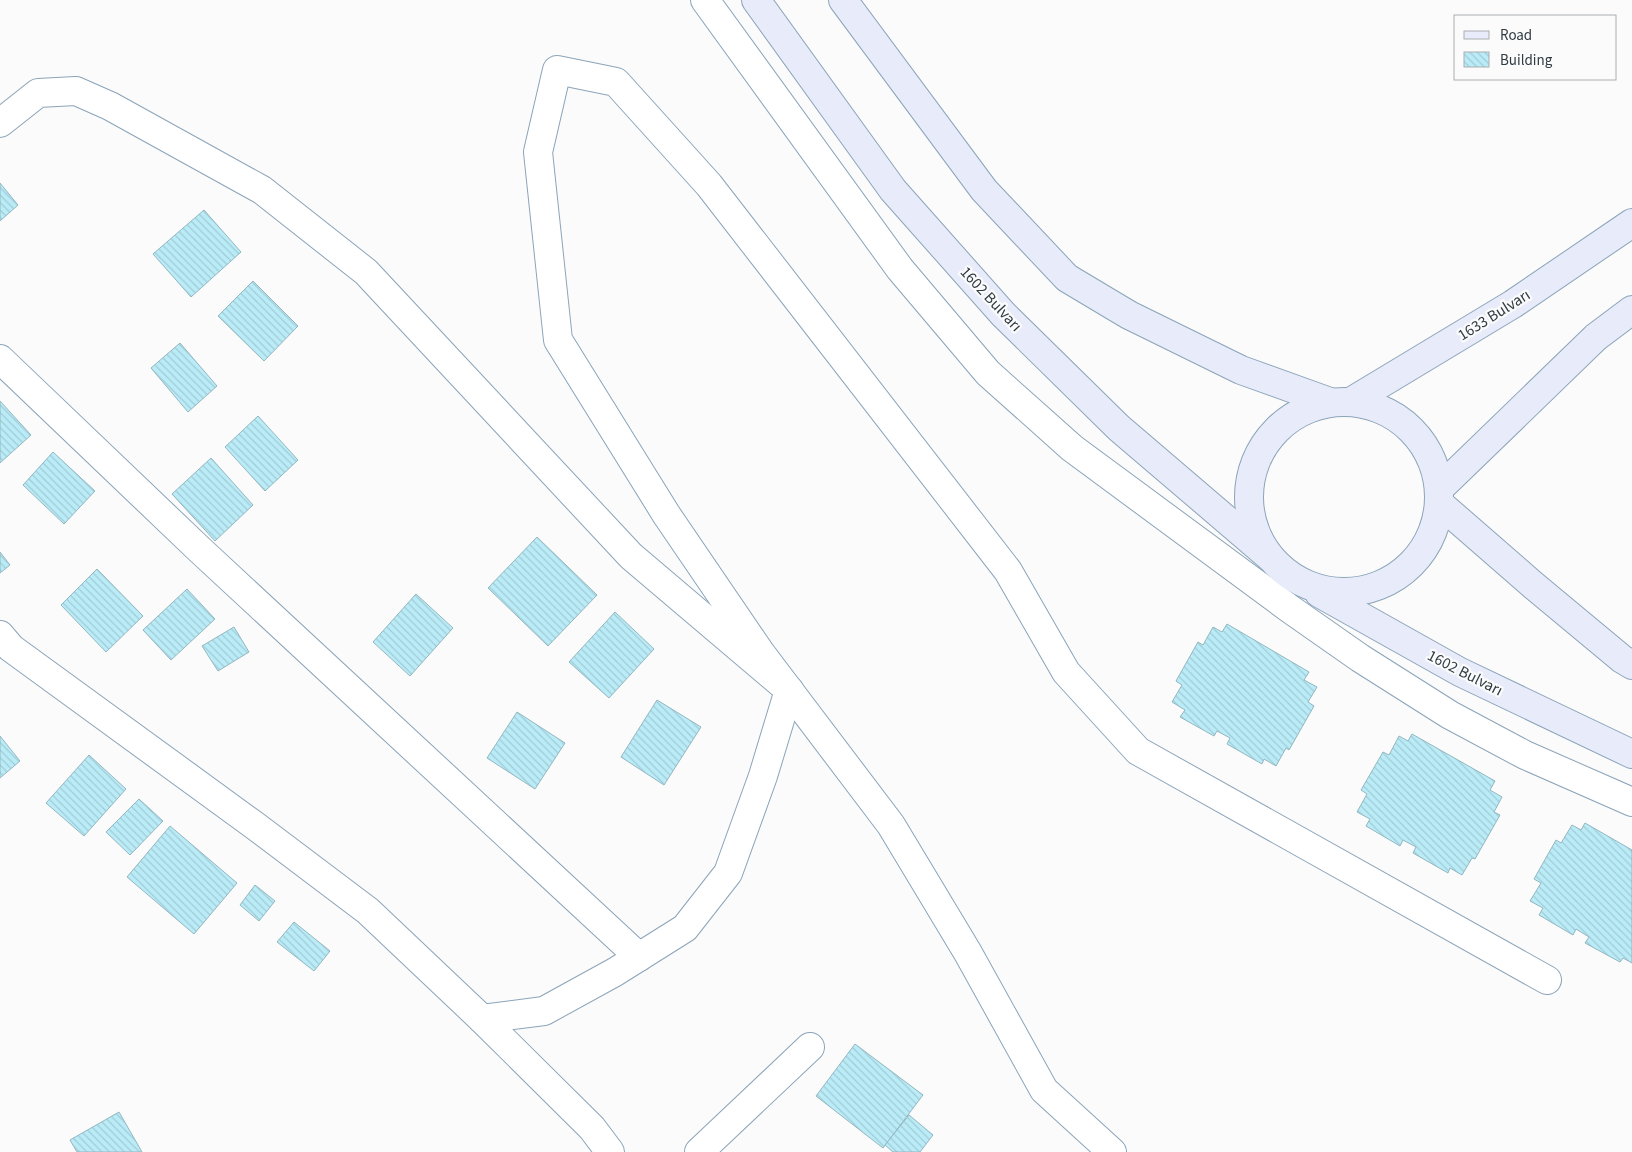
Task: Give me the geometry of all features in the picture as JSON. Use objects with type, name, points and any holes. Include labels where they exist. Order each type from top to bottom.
[{"type":"street","points":[[705,0],[900,269],[988,373],[1072,448],[1290,609],[1360,658],[1433,704],[1525,755],[1632,802]]},
{"type":"street","name":"1602 Bulvarı","points":[[756,0],[893,190],[1002,314],[1118,428],[1270,557],[1285,572],[1460,672],[1632,754]]},
{"type":"street","name":"1602 Bulvarı","points":[[844,0],[984,190],[1067,278],[1129,315],[1241,370],[1341,401],[1374,405],[1394,414],[1411,428],[1426,445],[1435,466],[1440,496],[1435,527],[1425,548],[1411,566],[1392,580],[1371,589],[1348,592],[1325,590],[1303,583]]},
{"type":"street","points":[[1112,1152],[1044,1090],[968,953],[891,825],[760,652],[666,514],[558,340],[538,152],[557,70],[616,82],[709,185],[1008,571],[1066,672],[1138,751],[1547,980]]},
{"type":"street","points":[[0,123],[38,93],[76,91],[110,106],[262,190],[366,272],[632,556],[789,690]]},
{"type":"street","name":"1633 Bulvarı","points":[[1341,401],[1513,304],[1632,223]]},
{"type":"street","points":[[1632,310],[1596,337],[1440,496],[1533,585],[1622,659],[1632,665]]},
{"type":"street","points":[[0,359],[199,550],[639,957]]},
{"type":"street","name":"1602 Bulvarı","points":[[1270,557],[1258,538],[1250,510],[1249,495],[1252,473],[1260,452],[1272,434],[1289,419],[1308,408],[1341,401]]},
{"type":"street","points":[[0,635],[11,648],[254,825],[368,911],[482,1019],[592,1128],[610,1152]]},
{"type":"street","points":[[482,1019],[544,1011],[639,957],[685,928],[728,873],[763,776],[789,690]]},
{"type":"street","points":[[699,1152],[810,1047]]},
{"type":"building","points":[[0,183],[18,205],[0,221]]},
{"type":"building","points":[[204,210],[241,252],[191,297],[153,254]]},
{"type":"building","points":[[253,281],[298,326],[264,361],[218,316]]},
{"type":"building","points":[[180,343],[217,386],[188,412],[151,368]]},
{"type":"building","points":[[0,401],[31,435],[0,463]]},
{"type":"building","points":[[258,416],[298,460],[265,491],[225,447]]},
{"type":"building","points":[[53,452],[95,491],[64,524],[23,485]]},
{"type":"building","points":[[211,458],[253,505],[215,541],[172,494]]},
{"type":"building","points":[[537,537],[597,595],[548,646],[488,588]]},
{"type":"building","points":[[0,552],[10,565],[0,573]]},
{"type":"building","points":[[97,569],[143,616],[106,652],[61,605]]},
{"type":"building","points":[[187,589],[215,619],[171,660],[143,630]]},
{"type":"building","points":[[416,594],[453,628],[410,676],[373,642]]},
{"type":"building","points":[[615,612],[654,649],[609,698],[569,662]]},
{"type":"building","points":[[1227,624],[1309,672],[1304,680],[1317,687],[1308,702],[1314,706],[1289,750],[1286,748],[1276,766],[1264,759],[1262,764],[1227,744],[1230,738],[1217,731],[1214,736],[1180,717],[1185,710],[1172,702],[1182,685],[1176,681],[1198,642],[1203,645],[1213,627],[1222,632]]},
{"type":"building","points":[[234,627],[249,652],[218,671],[202,646]]},
{"type":"building","points":[[657,700],[701,727],[664,785],[621,757]]},
{"type":"building","points":[[517,712],[565,743],[535,789],[487,758]]},
{"type":"building","points":[[1412,734],[1495,781],[1490,790],[1502,797],[1494,812],[1500,815],[1475,859],[1472,858],[1462,875],[1450,868],[1448,873],[1413,853],[1416,847],[1403,840],[1400,846],[1366,826],[1370,819],[1357,812],[1367,794],[1361,790],[1383,752],[1389,755],[1399,736],[1408,741]]},
{"type":"building","points":[[0,736],[20,761],[0,778]]},
{"type":"building","points":[[89,755],[126,789],[84,836],[46,803]]},
{"type":"building","points":[[139,799],[163,821],[130,855],[106,832]]},
{"type":"building","points":[[1585,823],[1632,850],[1632,963],[1623,958],[1620,962],[1585,943],[1589,937],[1576,929],[1573,935],[1539,915],[1543,908],[1530,901],[1541,883],[1534,879],[1556,840],[1561,843],[1572,825],[1581,830]]},
{"type":"building","points":[[170,826],[237,883],[194,934],[127,877]]},
{"type":"building","points":[[255,885],[275,901],[259,921],[240,905]]},
{"type":"building","points":[[294,922],[330,951],[314,971],[277,942]]},
{"type":"building","points":[[855,1044],[923,1095],[883,1148],[816,1096]]},
{"type":"building","points":[[119,1112],[142,1152],[77,1152],[70,1140]]},
{"type":"building","points":[[909,1115],[933,1135],[920,1152],[893,1152],[885,1145]]}]
